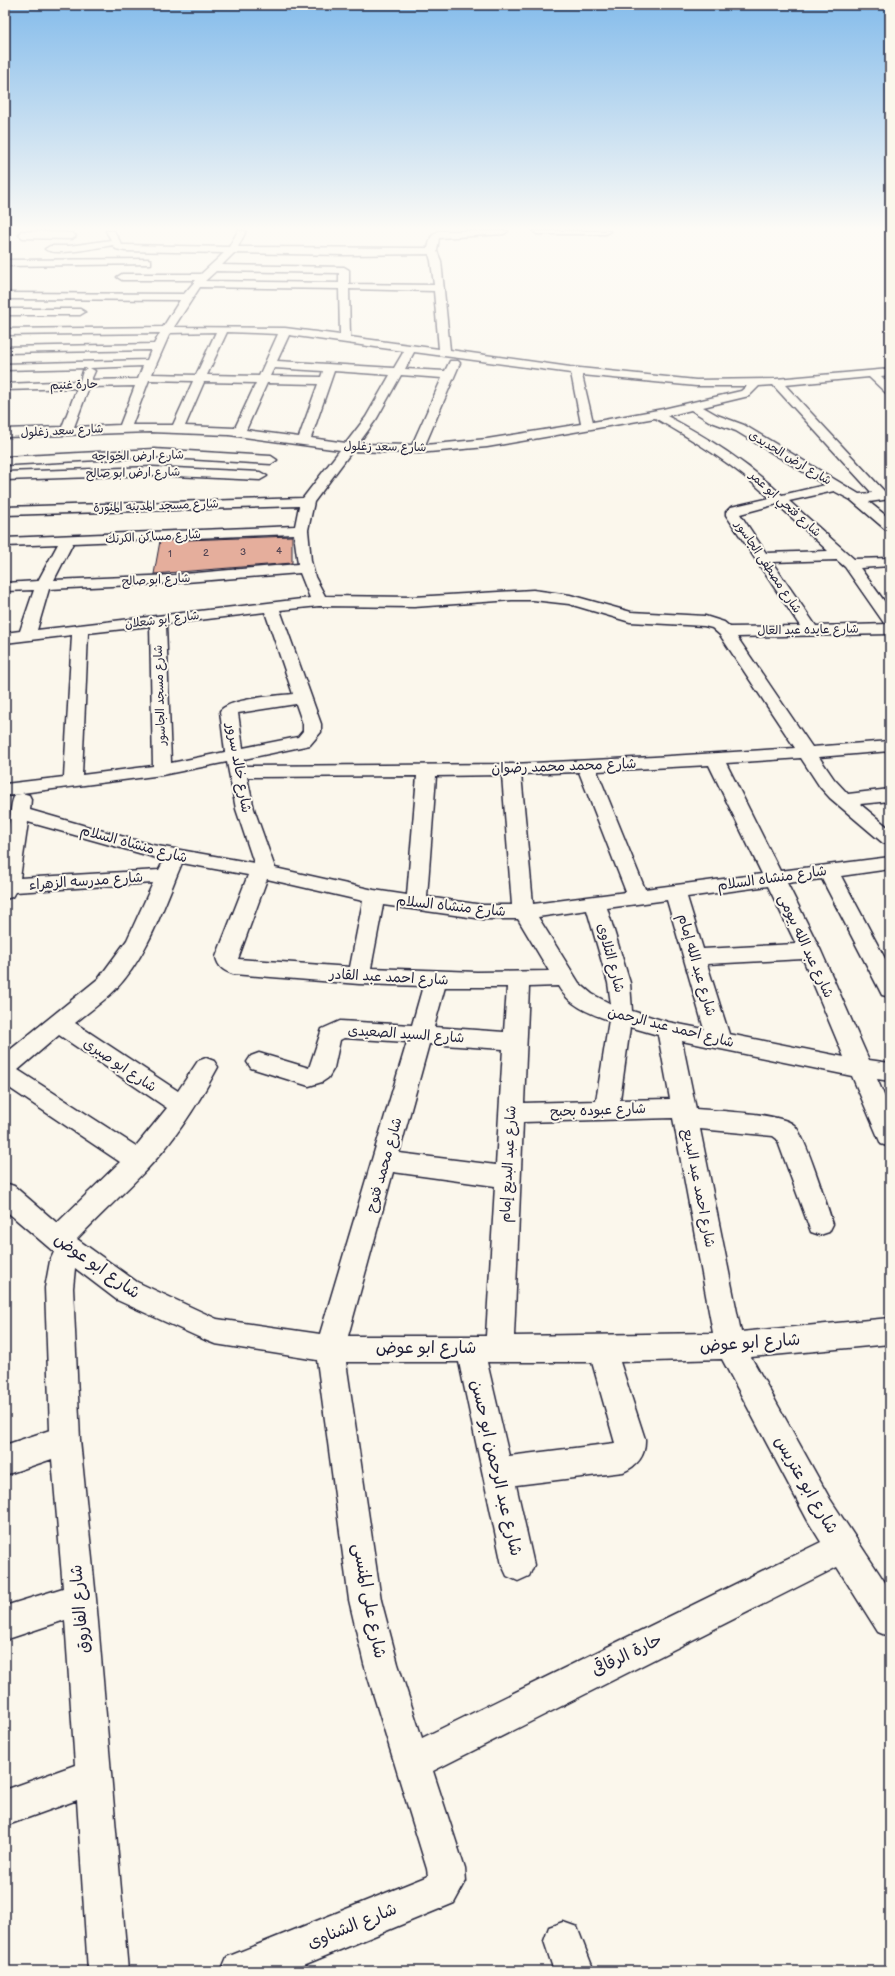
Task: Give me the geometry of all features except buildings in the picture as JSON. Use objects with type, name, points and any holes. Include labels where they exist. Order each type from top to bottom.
[{"type":"street","points":[[46,332],[52,323]]},
{"type":"street","points":[[67,430],[98,348],[101,323]]},
{"type":"street","points":[[125,428],[150,363],[170,323]]},
{"type":"street","points":[[304,440],[330,368],[343,339],[343,323]]},
{"type":"street","points":[[442,323],[445,352]]},
{"type":"street","points":[[136,483],[154,453],[173,429],[201,378],[224,329]]},
{"type":"street","points":[[5,332],[224,329],[285,330],[576,371],[696,383],[776,382],[890,372]]},
{"type":"street","points":[[180,505],[213,455],[234,432],[263,380],[285,330]]},
{"type":"street","points":[[5,378],[8,367],[30,332]]},
{"type":"street","points":[[5,350],[158,347]]},
{"type":"street","points":[[319,601],[306,568],[302,530],[307,502],[371,418],[411,348]]},
{"type":"street","points":[[417,449],[458,354]]},
{"type":"street","points":[[8,367],[150,363]]},
{"type":"street","points":[[270,364],[448,375]]},
{"type":"street","points":[[576,371],[588,427]]},
{"type":"street","points":[[871,373],[890,391]]},
{"type":"street","name":"حارة غنيم","points":[[5,387],[201,378],[325,381]]},
{"type":"street","points":[[644,379],[653,396],[659,414]]},
{"type":"street","name":"شارع سعد زغلول","points":[[5,433],[125,428],[173,429],[234,432],[304,440],[348,447],[417,449],[487,443],[659,414],[745,394],[756,382]]},
{"type":"street","points":[[776,382],[886,495]]},
{"type":"street","points":[[123,396],[137,396]]},
{"type":"street","points":[[64,398],[94,397]]},
{"type":"street","name":"شارع ارض الحديدى","points":[[692,406],[713,418],[740,428],[837,486],[857,499],[890,526]]},
{"type":"street","name":"شارع فتحي ابو عمر","points":[[659,414],[728,456],[781,500],[846,560],[890,620]]},
{"type":"street","points":[[252,490],[285,438]]},
{"type":"street","name":"شارع ارض الخواجه","points":[[5,461],[154,453],[213,455],[271,460]]},
{"type":"street","name":"شارع ارض ابو صالح","points":[[5,476],[143,471],[201,473],[252,490]]},
{"type":"street","name":"شارع مصطفى الجاسور","points":[[811,630],[733,515],[733,512],[736,510],[837,486]]},
{"type":"street","name":"شارع مسجد المدينه المنورة","points":[[5,510],[180,505],[252,490],[307,502]]},
{"type":"street","points":[[101,539],[128,495]]},
{"type":"street","points":[[857,499],[886,495]]},
{"type":"street","name":"شارع مساكن الكرنك","points":[[5,542],[67,541],[302,530]]},
{"type":"street","points":[[27,635],[43,586],[67,541]]},
{"type":"street","points":[[762,558],[890,562]]},
{"type":"street","name":"شارع ابو صالح","points":[[5,587],[174,579],[306,568]]},
{"type":"street","name":"شارع ابو شعلان","points":[[6,641],[27,635],[319,601],[414,602],[490,596],[533,595],[570,600],[630,617],[705,621],[718,625],[726,632]]},
{"type":"street","points":[[6,888],[19,813],[14,789],[162,770],[236,763],[304,741],[312,732],[312,724],[271,607]]},
{"type":"street","name":"شارع مسجد الجاسور","points":[[158,620],[162,770]]},
{"type":"street","name":"شارع عايده عبد العال","points":[[726,632],[890,629]]},
{"type":"street","points":[[73,781],[80,630]]},
{"type":"street","points":[[726,632],[828,784],[843,800],[890,839]]},
{"type":"street","name":"شارع خالد سرور","points":[[264,872],[245,809],[236,763],[229,711],[230,709],[302,698]]},
{"type":"street","name":"شارع محمد محمد رضوان","points":[[236,763],[427,769],[511,769],[715,759],[890,746]]},
{"type":"street","name":"شارع عبد الله بيومى","points":[[715,759],[810,951],[862,1068],[890,1137]]},
{"type":"street","points":[[586,766],[638,896]]},
{"type":"street","points":[[416,903],[427,769]]},
{"type":"street","name":"شارع احمد عبد الرحمن","points":[[511,769],[524,912],[563,978],[571,989],[584,1000],[600,1010],[668,1030],[862,1068],[890,1072]]},
{"type":"street","points":[[843,800],[890,795]]},
{"type":"street","name":"شارع منشاه السلام","points":[[19,813],[175,856],[264,872],[374,897],[483,912],[524,912],[828,870],[890,863]]},
{"type":"street","points":[[5,1067],[107,984],[126,960],[175,856]]},
{"type":"street","points":[[828,870],[890,989]]},
{"type":"street","name":"شارع احمد عبد القادر","points":[[264,872],[229,952],[228,962],[239,967],[436,980],[563,978]]},
{"type":"street","name":"شارع مدرسه الزهراء","points":[[6,888],[166,876]]},
{"type":"street","name":"شارع عبد الله إمام","points":[[675,891],[719,1040]]},
{"type":"street","points":[[359,976],[374,897]]},
{"type":"street","name":"شارع التلاوى","points":[[596,902],[621,994],[621,1016],[607,1110]]},
{"type":"street","points":[[694,957],[810,951]]},
{"type":"street","name":"شارع عبد البديع إمام","points":[[499,1348],[518,979]]},
{"type":"street","name":"شارع محمد فتوح","points":[[330,1349],[436,980]]},
{"type":"street","name":"شارع ابو صبرى","points":[[58,1023],[182,1106]]},
{"type":"street","name":"شارع السيد الصعيدى","points":[[259,1062],[309,1077],[315,1076],[320,1073],[322,1068],[328,1039],[334,1031],[346,1029],[515,1041]]},
{"type":"street","name":"شارع احمد عبد البديع","points":[[668,1030],[730,1346]]},
{"type":"street","points":[[63,1244],[139,1161],[182,1106],[206,1068]]},
{"type":"street","points":[[5,1073],[139,1161]]},
{"type":"street","name":"شارع عبوده بحبح","points":[[511,1113],[607,1110],[685,1113],[777,1127],[786,1132],[791,1140],[820,1224]]},
{"type":"street","points":[[385,1161],[508,1177]]},
{"type":"street","name":"شارع ابو عوض","points":[[5,1194],[63,1244],[128,1292],[215,1331],[330,1349],[602,1349],[730,1346],[890,1331]]},
{"type":"street","name":"شارع الفاروق","points":[[63,1244],[63,1261],[59,1288],[65,1440],[80,1599],[108,1971]]},
{"type":"street","name":"شارع ابو عتريس","points":[[730,1346],[798,1474],[842,1548],[890,1620]]},
{"type":"street","name":"شارع عبد الرحمن ابو حسن","points":[[470,1348],[518,1565]]},
{"type":"street","name":"شارع على المنسى","points":[[330,1349],[365,1600],[381,1664],[446,1869]]},
{"type":"street","points":[[498,1472],[623,1457],[627,1454],[630,1449],[630,1439],[602,1349]]},
{"type":"street","points":[[5,1460],[65,1440]]},
{"type":"street","name":"حارة الرقاقى","points":[[412,1762],[842,1548]]},
{"type":"street","points":[[5,1623],[80,1599]]},
{"type":"street","points":[[5,1808],[93,1776]]},
{"type":"street","name":"شارع الشناوى","points":[[241,1971],[441,1890],[447,1881],[446,1869]]}]
